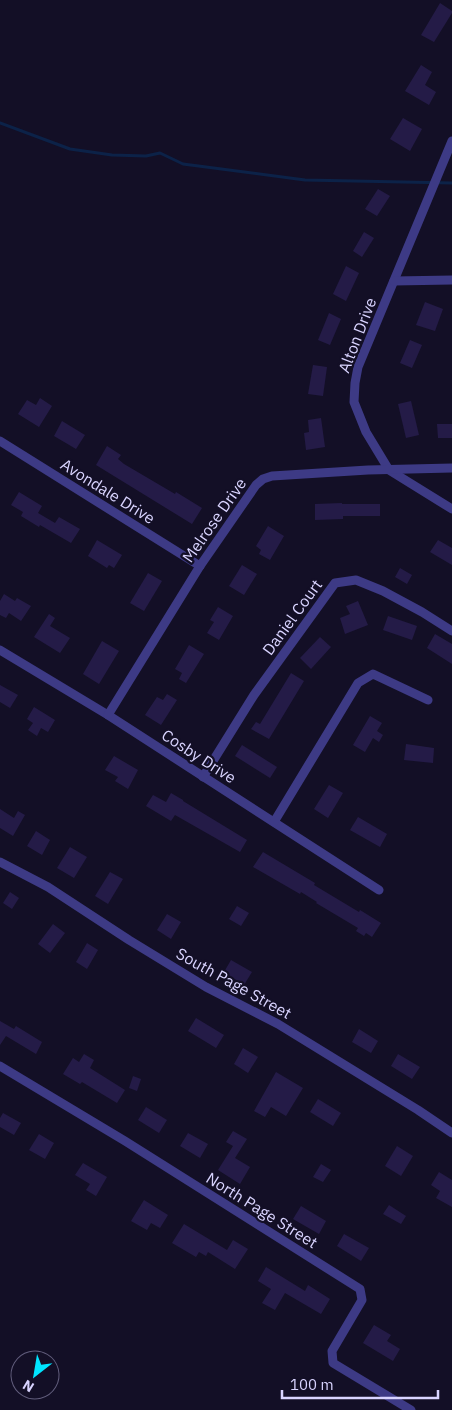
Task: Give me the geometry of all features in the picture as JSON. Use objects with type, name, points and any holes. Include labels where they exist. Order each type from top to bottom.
[{"type":"street","name":"Alton Drive","points":[[452,141],[358,367],[354,383],[354,402],[366,432],[389,470],[452,509]]},
{"type":"street","points":[[394,281],[452,280]]},
{"type":"street","name":"Avondale Drive","points":[[0,441],[200,566]]},
{"type":"street","name":"Melrose Drive","points":[[108,715],[200,566],[256,485],[263,479],[272,476],[452,468]]},
{"type":"street","name":"Daniel Court","points":[[203,776],[254,695],[335,583],[356,580],[383,591],[452,631]]},
{"type":"street","name":"Cosby Drive","points":[[0,650],[108,715],[379,890]]},
{"type":"street","points":[[274,822],[358,683],[373,674],[428,700]]},
{"type":"street","name":"South Page Street","points":[[0,862],[48,887],[206,987],[278,1024],[452,1133]]},
{"type":"street","name":"North Page Street","points":[[0,1066],[125,1141],[360,1289],[362,1300],[332,1351],[333,1363],[411,1410]]},
{"type":"building","points":[[440,3],[452,11],[452,13],[434,42],[421,35]]},
{"type":"building","points":[[421,65],[432,72],[425,85],[436,92],[429,105],[405,91]]},
{"type":"building","points":[[403,118],[422,129],[410,151],[390,139]]},
{"type":"building","points":[[378,189],[390,196],[377,216],[365,209]]},
{"type":"building","points":[[364,232],[374,238],[362,257],[353,251]]},
{"type":"building","points":[[346,266],[359,273],[346,301],[333,294]]},
{"type":"building","points":[[425,302],[443,309],[435,331],[416,325]]},
{"type":"building","points":[[329,313],[341,319],[330,345],[318,340]]},
{"type":"building","points":[[410,340],[422,345],[412,368],[400,363]]},
{"type":"building","points":[[313,365],[327,367],[323,396],[308,394]]},
{"type":"building","points":[[40,398],[52,406],[39,427],[18,414],[27,400],[36,405]]},
{"type":"building","points":[[411,401],[419,435],[406,438],[398,404]]},
{"type":"building","points":[[321,418],[325,447],[306,450],[304,433],[309,432],[308,420]]},
{"type":"building","points":[[62,421],[85,435],[76,449],[54,436]]},
{"type":"building","points":[[437,424],[452,424],[452,438],[438,438]]},
{"type":"building","points":[[107,446],[121,455],[118,459],[124,464],[202,508],[192,524],[96,465]]},
{"type":"building","points":[[19,492],[42,506],[38,513],[55,523],[59,517],[80,529],[71,543],[21,516],[23,512],[11,505]]},
{"type":"building","points":[[315,504],[380,504],[380,516],[343,516],[343,519],[315,520]]},
{"type":"building","points":[[268,526],[284,536],[270,560],[259,554],[261,550],[256,546]]},
{"type":"building","points":[[97,540],[122,555],[114,568],[109,565],[107,568],[88,556]]},
{"type":"building","points":[[438,540],[452,548],[452,565],[430,552]]},
{"type":"building","points":[[242,565],[257,574],[244,595],[229,586]]},
{"type":"building","points":[[400,568],[412,575],[407,584],[395,577]]},
{"type":"building","points":[[148,573],[162,581],[144,611],[130,603]]},
{"type":"building","points":[[4,594],[15,601],[17,598],[31,606],[21,621],[9,613],[6,618],[0,615],[0,601]]},
{"type":"building","points":[[358,601],[368,625],[345,634],[340,618],[350,614],[346,606]]},
{"type":"building","points":[[218,607],[233,616],[219,640],[207,633],[214,622],[210,620]]},
{"type":"building","points":[[49,614],[55,618],[50,626],[70,638],[60,653],[34,637]]},
{"type":"building","points":[[388,616],[417,626],[412,640],[383,630]]},
{"type":"building","points":[[435,634],[452,644],[452,664],[427,648]]},
{"type":"building","points":[[320,637],[331,647],[311,669],[300,658]]},
{"type":"building","points":[[102,641],[119,651],[99,684],[83,674]]},
{"type":"building","points":[[189,645],[204,654],[186,683],[179,679],[182,673],[175,669]]},
{"type":"building","points":[[291,673],[304,681],[269,739],[251,729],[256,722],[260,724]]},
{"type":"building","points":[[0,685],[18,695],[10,708],[0,702]]},
{"type":"building","points":[[167,694],[177,700],[161,725],[145,715],[157,697],[163,700]]},
{"type":"building","points":[[34,707],[55,720],[48,732],[41,728],[37,736],[28,730],[33,723],[27,719]]},
{"type":"building","points":[[370,716],[382,723],[377,731],[383,735],[379,742],[373,738],[365,752],[353,745]]},
{"type":"building","points":[[406,744],[434,748],[433,763],[404,760]]},
{"type":"building","points":[[242,745],[277,767],[270,778],[235,756]]},
{"type":"building","points":[[114,756],[138,770],[128,789],[115,781],[118,777],[105,770]]},
{"type":"building","points":[[329,785],[343,793],[328,818],[314,809]]},
{"type":"building","points":[[171,793],[247,840],[240,852],[175,815],[171,821],[146,806],[153,795],[166,802]]},
{"type":"building","points":[[0,809],[14,818],[18,811],[25,815],[13,836],[0,828]]},
{"type":"building","points":[[358,817],[387,834],[380,847],[350,830]]},
{"type":"building","points":[[36,831],[50,840],[42,855],[27,846]]},
{"type":"building","points":[[70,847],[87,857],[74,878],[57,868]]},
{"type":"building","points":[[263,852],[315,883],[314,885],[381,923],[372,937],[366,933],[364,936],[356,931],[358,928],[301,892],[300,894],[253,867]]},
{"type":"building","points":[[110,872],[123,879],[108,904],[95,896]]},
{"type":"building","points":[[10,892],[19,898],[12,909],[3,903]]},
{"type":"building","points":[[237,906],[249,913],[241,926],[229,919]]},
{"type":"building","points":[[167,914],[181,922],[171,939],[157,930]]},
{"type":"building","points":[[53,924],[65,933],[50,953],[38,944]]},
{"type":"building","points":[[87,943],[98,950],[87,969],[76,962]]},
{"type":"building","points":[[231,960],[252,972],[244,985],[224,972]]},
{"type":"building","points":[[196,1018],[224,1035],[216,1048],[188,1031]]},
{"type":"building","points":[[0,1021],[14,1029],[16,1026],[42,1042],[36,1054],[6,1036],[0,1045]]},
{"type":"building","points":[[359,1029],[378,1041],[371,1053],[352,1042]]},
{"type":"building","points":[[243,1048],[258,1057],[248,1073],[234,1064]]},
{"type":"building","points":[[84,1054],[94,1060],[90,1068],[125,1090],[117,1103],[82,1082],[80,1084],[63,1074],[73,1058],[79,1062]]},
{"type":"building","points":[[398,1054],[420,1067],[412,1079],[391,1066]]},
{"type":"building","points":[[276,1072],[303,1088],[286,1116],[271,1107],[265,1117],[254,1111]]},
{"type":"building","points":[[133,1076],[141,1079],[137,1091],[129,1088]]},
{"type":"building","points":[[318,1099],[341,1113],[333,1126],[310,1112]]},
{"type":"building","points":[[146,1107],[167,1120],[159,1133],[138,1120]]},
{"type":"building","points":[[3,1113],[21,1123],[14,1135],[0,1127],[0,1118]]},
{"type":"building","points":[[233,1131],[247,1139],[235,1158],[250,1167],[240,1184],[218,1170],[233,1146],[226,1142]]},
{"type":"building","points":[[188,1133],[208,1144],[200,1158],[180,1146]]},
{"type":"building","points":[[39,1134],[54,1143],[45,1159],[29,1150]]},
{"type":"building","points":[[397,1146],[413,1156],[401,1176],[385,1166]]},
{"type":"building","points":[[83,1163],[107,1177],[96,1196],[86,1190],[90,1184],[75,1175]]},
{"type":"building","points":[[321,1164],[331,1170],[323,1182],[313,1177]]},
{"type":"building","points":[[439,1172],[452,1180],[452,1207],[436,1198],[440,1191],[431,1185]]},
{"type":"building","points":[[144,1200],[168,1215],[160,1228],[151,1223],[147,1230],[131,1221]]},
{"type":"building","points":[[389,1205],[406,1216],[401,1224],[383,1214]]},
{"type":"building","points":[[301,1206],[326,1221],[319,1234],[293,1219]]},
{"type":"building","points":[[184,1224],[227,1250],[233,1240],[248,1249],[235,1269],[208,1252],[206,1256],[199,1252],[196,1257],[172,1243]]},
{"type":"building","points":[[344,1234],[369,1248],[361,1261],[337,1246]]},
{"type":"building","points":[[266,1267],[305,1291],[308,1285],[330,1299],[321,1314],[285,1293],[275,1310],[262,1303],[271,1289],[258,1281]]},
{"type":"building","points":[[374,1325],[391,1335],[387,1341],[400,1349],[393,1361],[363,1343]]},
{"type":"waterway","points":[[0,123],[70,149],[112,155],[146,156],[160,153],[183,164],[305,180],[452,183]]}]
